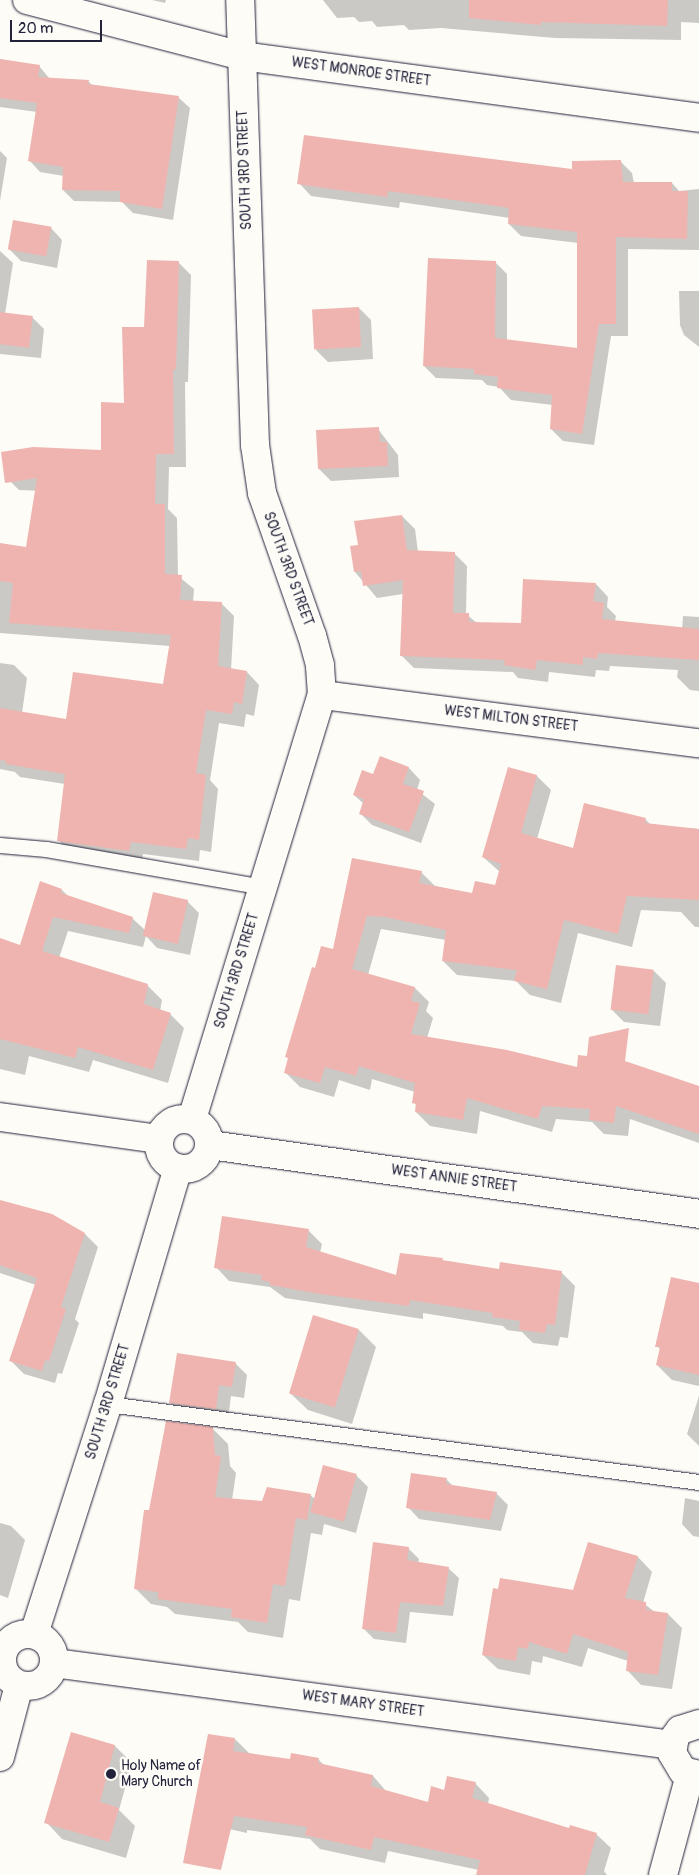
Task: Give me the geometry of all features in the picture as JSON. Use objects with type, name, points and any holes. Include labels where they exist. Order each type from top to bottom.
[{"type":"street","name":"WEST MONROE STREET","points":[[27,0],[242,56],[699,118]]},
{"type":"street","name":"SOUTH 3RD STREET","points":[[192,1119],[322,694],[320,666],[312,636],[262,494],[255,445],[240,0]]},
{"type":"street","name":"WEST MILTON STREET","points":[[322,694],[699,743]]},
{"type":"street","points":[[0,1117],[159,1139]]},
{"type":"street","points":[[192,1119],[206,1129],[210,1145],[199,1164],[178,1168],[165,1161],[159,1139],[167,1124],[175,1120],[192,1119]]},
{"type":"street","name":"WEST ANNIE STREET","points":[[210,1145],[699,1214]]},
{"type":"street","name":"SOUTH 3RD STREET","points":[[34,1634],[108,1404],[178,1168]]},
{"type":"street","points":[[34,1634],[52,1648],[54,1663],[42,1682],[19,1685],[5,1674],[1,1656],[9,1641],[17,1635],[34,1634]]},
{"type":"street","name":"WEST MARY STREET","points":[[54,1663],[672,1745]]},
{"type":"street","points":[[0,1757],[19,1685]]},
{"type":"street","points":[[663,1875],[695,1775],[678,1767],[672,1745],[680,1730],[699,1724]]},
{"type":"lane","points":[[0,845],[46,849],[262,887]]},
{"type":"lane","points":[[108,1404],[699,1482]]},
{"type":"building","points":[[469,0],[668,0],[667,26],[541,22],[541,25],[469,18]]},
{"type":"building","points":[[0,59],[40,65],[38,77],[89,80],[88,84],[179,96],[162,209],[120,202],[120,191],[62,190],[63,167],[28,161],[37,103],[0,98]]},
{"type":"building","points":[[304,135],[572,169],[572,161],[621,160],[623,182],[672,182],[672,191],[688,191],[687,239],[616,237],[616,324],[599,324],[582,434],[550,429],[552,395],[497,388],[498,377],[474,374],[474,369],[423,366],[428,258],[496,261],[495,338],[577,348],[577,232],[508,224],[509,208],[388,191],[387,197],[297,184]]},
{"type":"building","points":[[13,220],[51,227],[46,256],[8,250]]},
{"type":"building","points":[[147,260],[179,261],[176,369],[173,370],[174,454],[156,454],[155,504],[165,504],[165,574],[182,575],[180,600],[222,602],[218,666],[247,671],[242,704],[234,702],[232,714],[206,710],[196,773],[206,775],[199,840],[188,838],[186,849],[131,842],[129,851],[57,841],[65,774],[6,764],[6,761],[0,760],[0,708],[66,719],[73,672],[163,684],[171,635],[9,623],[13,583],[0,581],[0,543],[26,547],[37,478],[5,483],[1,452],[33,447],[101,450],[101,402],[124,403],[122,327],[144,327]]},
{"type":"building","points":[[359,307],[361,347],[314,349],[312,309]]},
{"type":"building","points":[[0,312],[33,316],[29,348],[0,344]]},
{"type":"building","points":[[379,427],[380,442],[387,442],[388,466],[318,469],[316,430]]},
{"type":"building","points":[[402,515],[407,550],[455,552],[453,613],[469,613],[469,622],[521,623],[523,579],[596,583],[593,601],[604,603],[602,619],[699,629],[699,660],[598,653],[597,659],[583,657],[583,665],[537,660],[535,670],[504,665],[505,660],[400,656],[403,580],[363,586],[361,571],[354,572],[350,546],[358,545],[354,521]]},
{"type":"building","points":[[380,756],[409,767],[403,784],[424,791],[409,832],[359,814],[364,799],[353,795],[362,770],[373,774]]},
{"type":"building","points":[[508,767],[537,775],[521,833],[573,848],[584,803],[646,818],[645,823],[699,829],[699,900],[627,896],[618,934],[564,920],[547,989],[514,981],[517,970],[442,961],[446,930],[385,917],[367,916],[352,969],[415,987],[411,1001],[420,1003],[411,1034],[507,1050],[577,1067],[578,1055],[587,1056],[589,1037],[629,1028],[625,1061],[699,1086],[699,1134],[616,1106],[614,1123],[589,1120],[590,1109],[542,1106],[538,1119],[467,1098],[463,1120],[415,1112],[416,1104],[412,1103],[415,1083],[359,1066],[356,1076],[325,1067],[320,1083],[284,1073],[288,1058],[285,1057],[312,967],[315,968],[321,946],[333,949],[352,858],[422,871],[419,883],[472,893],[475,881],[495,885],[501,864],[482,857]]},
{"type":"building","points":[[40,881],[62,889],[61,893],[133,917],[129,933],[53,917],[42,951],[148,984],[144,1004],[171,1013],[153,1070],[78,1047],[75,1058],[0,1039],[0,938],[20,945]]},
{"type":"building","points":[[153,892],[188,900],[178,944],[143,936]]},
{"type":"building","points":[[616,965],[654,970],[648,1014],[611,1010]]},
{"type":"building","points":[[0,1200],[52,1214],[85,1233],[61,1307],[66,1309],[49,1361],[45,1360],[42,1371],[9,1361],[37,1278],[0,1265]]},
{"type":"building","points":[[222,1216],[309,1229],[306,1247],[396,1275],[400,1253],[443,1258],[442,1260],[499,1269],[500,1262],[562,1271],[555,1325],[547,1324],[545,1333],[519,1330],[520,1321],[492,1317],[493,1313],[410,1300],[409,1306],[320,1294],[270,1285],[270,1282],[261,1280],[262,1275],[214,1268]]},
{"type":"building","points":[[671,1277],[699,1283],[699,1375],[656,1365],[660,1347],[655,1347]]},
{"type":"building","points":[[313,1315],[359,1329],[335,1407],[289,1393]]},
{"type":"building","points":[[177,1353],[236,1362],[232,1387],[219,1385],[216,1409],[169,1403]]},
{"type":"building","points":[[166,1421],[213,1427],[215,1455],[221,1456],[215,1497],[262,1501],[267,1487],[311,1494],[307,1520],[296,1518],[285,1586],[273,1584],[267,1623],[231,1617],[232,1609],[158,1599],[158,1592],[134,1589],[144,1510],[149,1510]]},
{"type":"building","points":[[323,1465],[357,1474],[344,1521],[310,1512]]},
{"type":"building","points":[[411,1473],[447,1478],[446,1484],[497,1492],[490,1520],[406,1508]]},
{"type":"building","points":[[373,1542],[409,1547],[407,1560],[449,1567],[443,1606],[400,1602],[396,1633],[362,1629]]},
{"type":"building","points":[[588,1542],[638,1556],[625,1598],[646,1602],[646,1610],[668,1613],[658,1675],[626,1671],[628,1652],[573,1634],[567,1654],[529,1642],[528,1649],[518,1647],[516,1661],[482,1655],[493,1588],[498,1589],[500,1578],[573,1590]]},
{"type":"building","points":[[71,1732],[115,1745],[100,1802],[119,1808],[109,1842],[44,1823]]},
{"type":"building","points":[[208,1734],[235,1738],[233,1751],[290,1759],[291,1753],[319,1758],[318,1763],[373,1775],[371,1786],[428,1802],[431,1786],[444,1790],[447,1776],[476,1782],[472,1798],[569,1828],[570,1825],[597,1833],[585,1875],[476,1875],[480,1860],[374,1837],[371,1850],[305,1835],[307,1827],[234,1816],[221,1870],[183,1863]]},
{"type":"place","name":"Holy Name of Mary Church","points":[[111,1774]]}]
